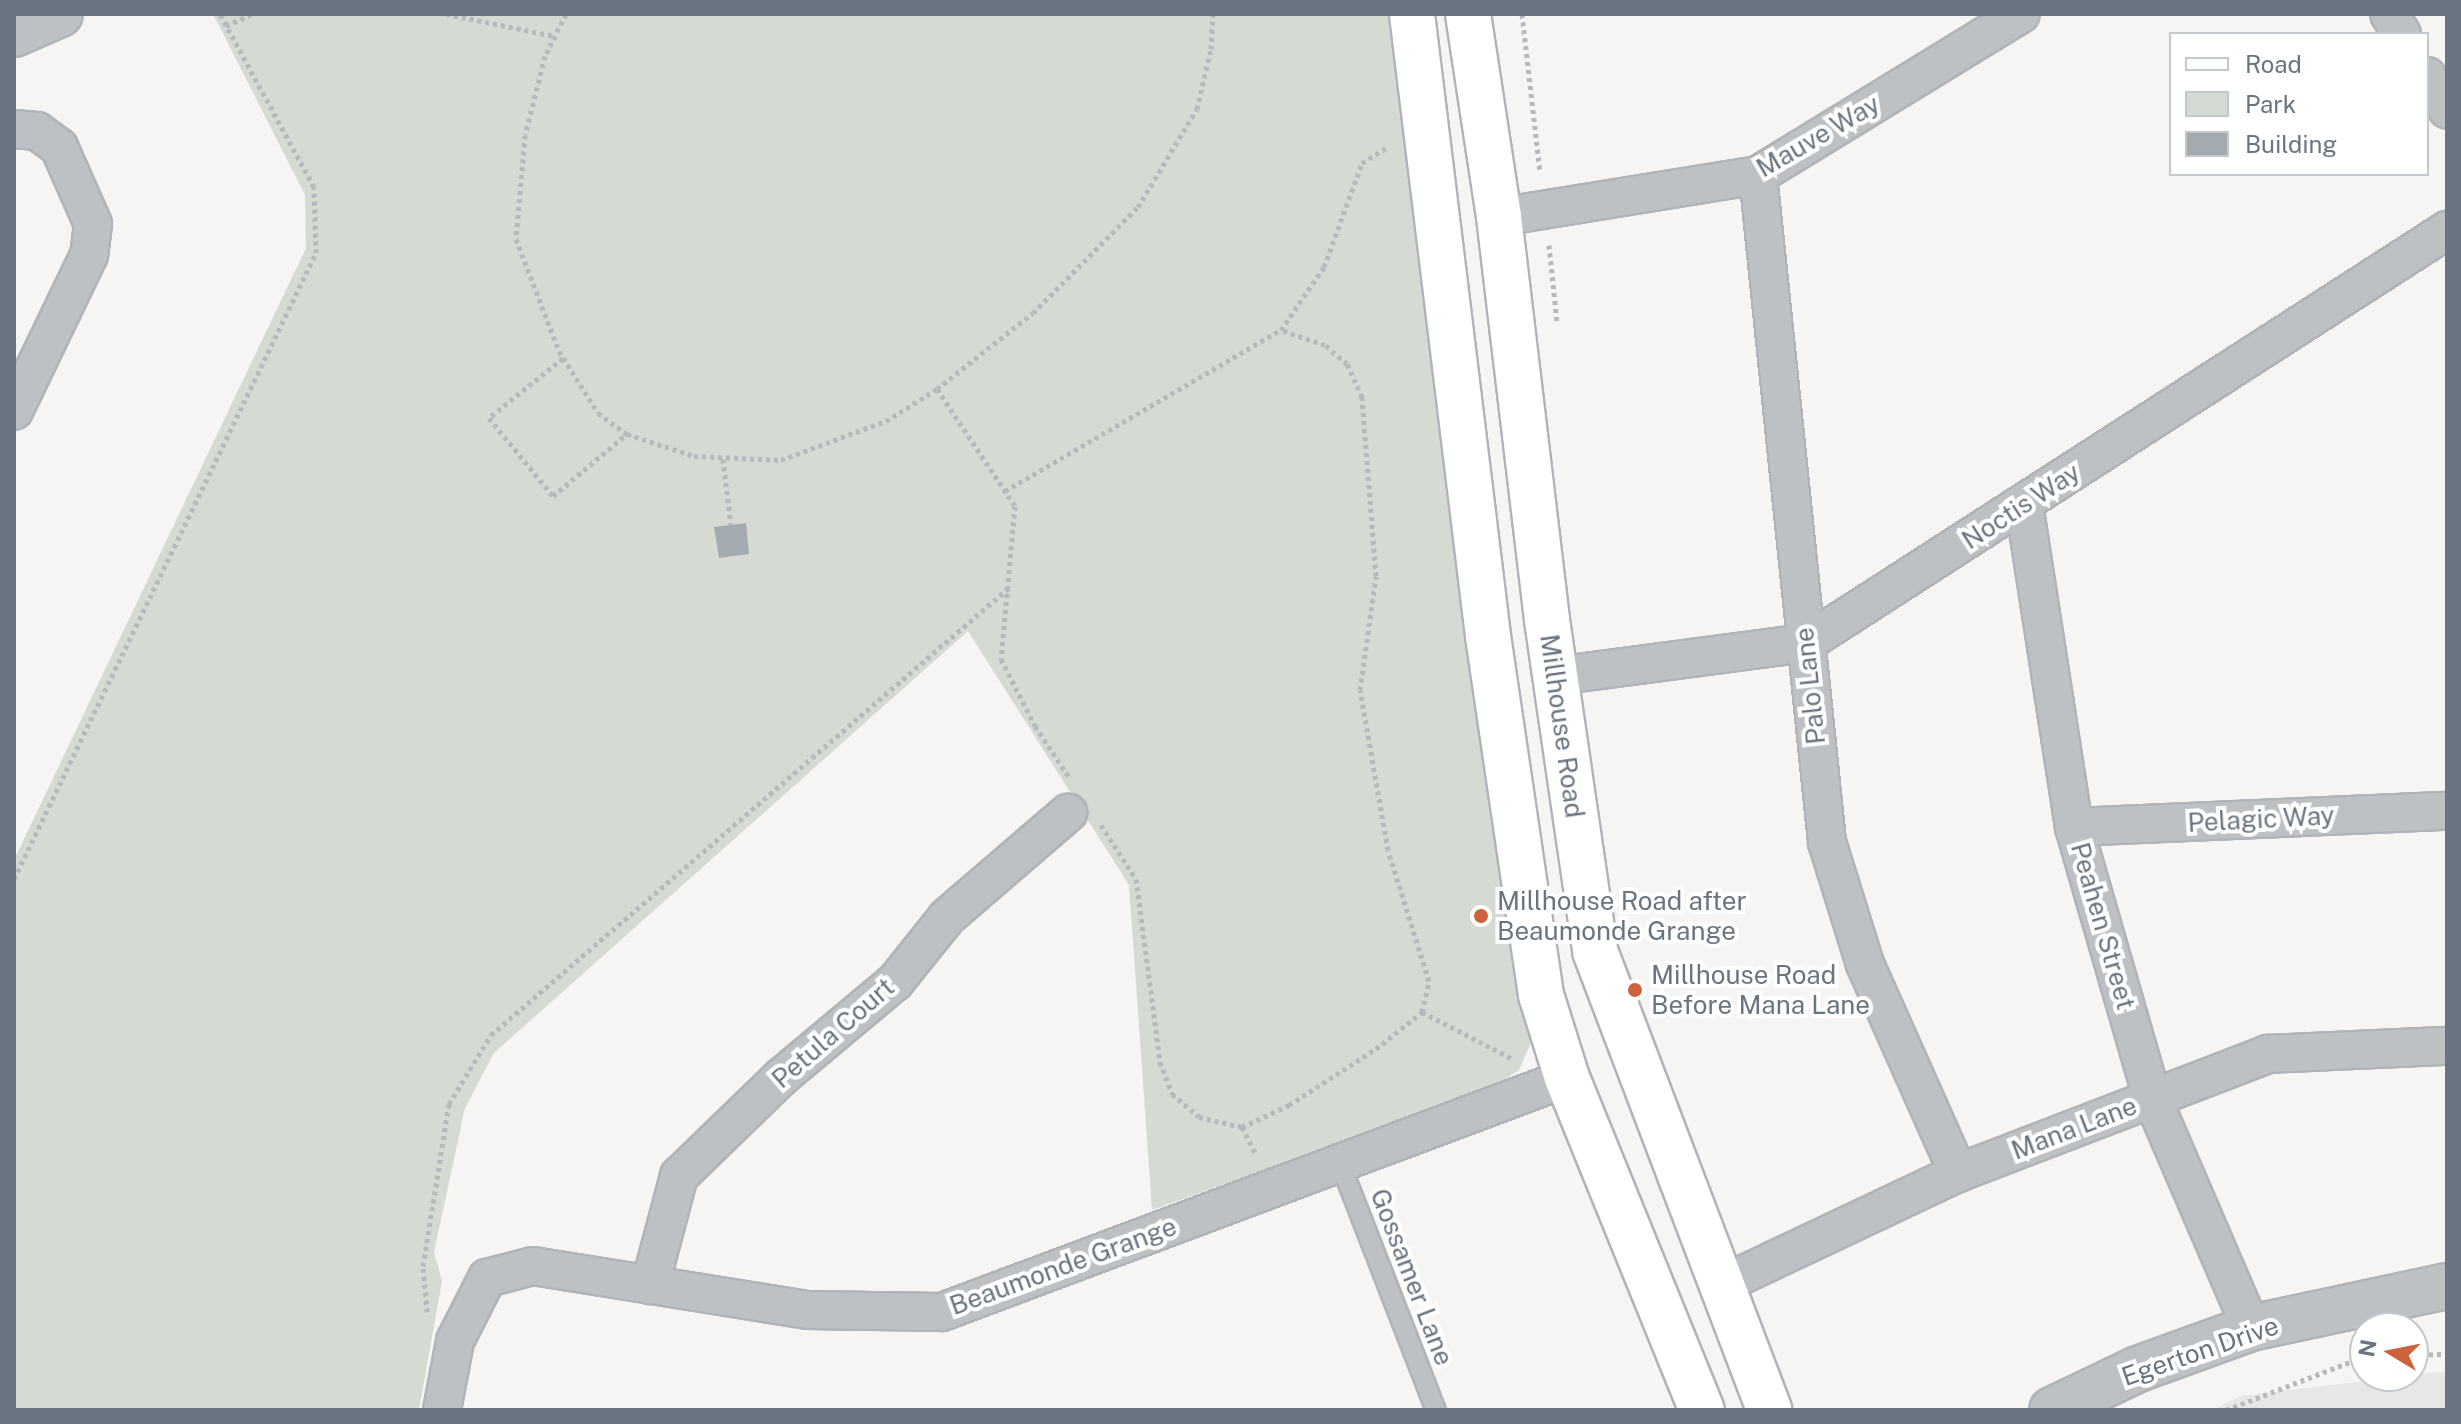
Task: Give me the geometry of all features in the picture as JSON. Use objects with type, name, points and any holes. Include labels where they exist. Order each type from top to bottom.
[{"type":"main road","points":[[1412,14],[1488,636],[1540,988],[1567,1078],[1702,1410]]},
{"type":"main road","name":"Millhouse Road","points":[[1468,14],[1499,217],[1555,676],[1595,951],[1769,1410]]},
{"type":"street","points":[[14,34],[60,14]]},
{"type":"street","name":"Mauve Way","points":[[1499,217],[1758,175],[2021,14]]},
{"type":"street","points":[[2389,14],[2401,32]]},
{"type":"street","points":[[2429,79],[2447,109]]},
{"type":"street","points":[[14,129],[37,131],[59,147],[93,224],[89,255],[14,411]]},
{"type":"street","name":"Palo Lane","points":[[1758,175],[1827,842],[1865,964],[1958,1173]]},
{"type":"street","name":"Noctis Way","points":[[1555,676],[1806,643],[2447,230]]},
{"type":"street","name":"Peahen Street","points":[[2024,504],[2074,827],[2152,1098],[2251,1328]]},
{"type":"street","name":"Pelagic Way","points":[[2074,827],[2447,811]]},
{"type":"street","name":"Petula Court","points":[[650,1285],[679,1176],[780,1078],[895,982],[947,917],[1068,813]]},
{"type":"street","name":"Mana Lane","points":[[1721,1285],[1958,1173],[2268,1054],[2447,1046]]},
{"type":"street","name":"Beaumonde Grange","points":[[442,1410],[455,1341],[487,1278],[533,1266],[807,1310],[942,1312],[1567,1078]]},
{"type":"street","name":"Egerton Drive","points":[[2052,1410],[2138,1369],[2251,1328],[2447,1286]]},
{"type":"lane","name":"Gossamer Lane","points":[[1340,1163],[1436,1410]]},
{"type":"path","points":[[14,879],[316,253],[314,187],[220,14]]},
{"type":"path","points":[[226,26],[252,14]]},
{"type":"path","points":[[446,14],[555,36]]},
{"type":"path","points":[[566,14],[545,56],[525,135],[516,239],[563,358],[598,413],[627,434],[694,456],[781,460],[886,421],[937,389],[1033,313],[1138,207],[1197,109],[1211,49],[1213,14]]},
{"type":"path","points":[[1522,14],[1558,333]]},
{"type":"path","points":[[1005,491],[1281,330],[1324,267],[1362,163],[1379,148],[1428,139]]},
{"type":"path","points":[[1242,1127],[1289,1105],[1376,1049],[1422,1012],[1429,981],[1388,850],[1360,690],[1376,576],[1362,397],[1347,364],[1325,345],[1281,330]]},
{"type":"path","points":[[563,358],[489,418],[553,496],[627,434]]},
{"type":"path","points":[[723,459],[731,525]]},
{"type":"path","points":[[427,1312],[423,1266],[449,1104],[491,1035],[1011,586]]},
{"type":"path","points":[[1422,1012],[1519,1062]]},
{"type":"path","points":[[2226,1410],[2349,1362]]},
{"type":"shaded area","points":[[2447,1371],[2447,1410],[2212,1410],[2240,1396],[2349,1383],[2349,1392],[2429,1392],[2429,1373]]},
{"type":"green space","points":[[213,14],[1396,14],[1501,845],[1532,1040],[1519,1070],[1489,1089],[1152,1210],[1129,885],[968,631],[494,1053],[465,1108],[434,1252],[442,1281],[419,1410],[14,1410],[14,860],[306,248],[305,195]]},
{"type":"building","points":[[746,523],[749,554],[719,558],[714,527]]},
{"type":"place","name":"Millhouse Road after Beaumonde Grange","points":[[1481,916]]},
{"type":"place","name":"Millhouse Road Before Mana Lane","points":[[1635,990]]}]
